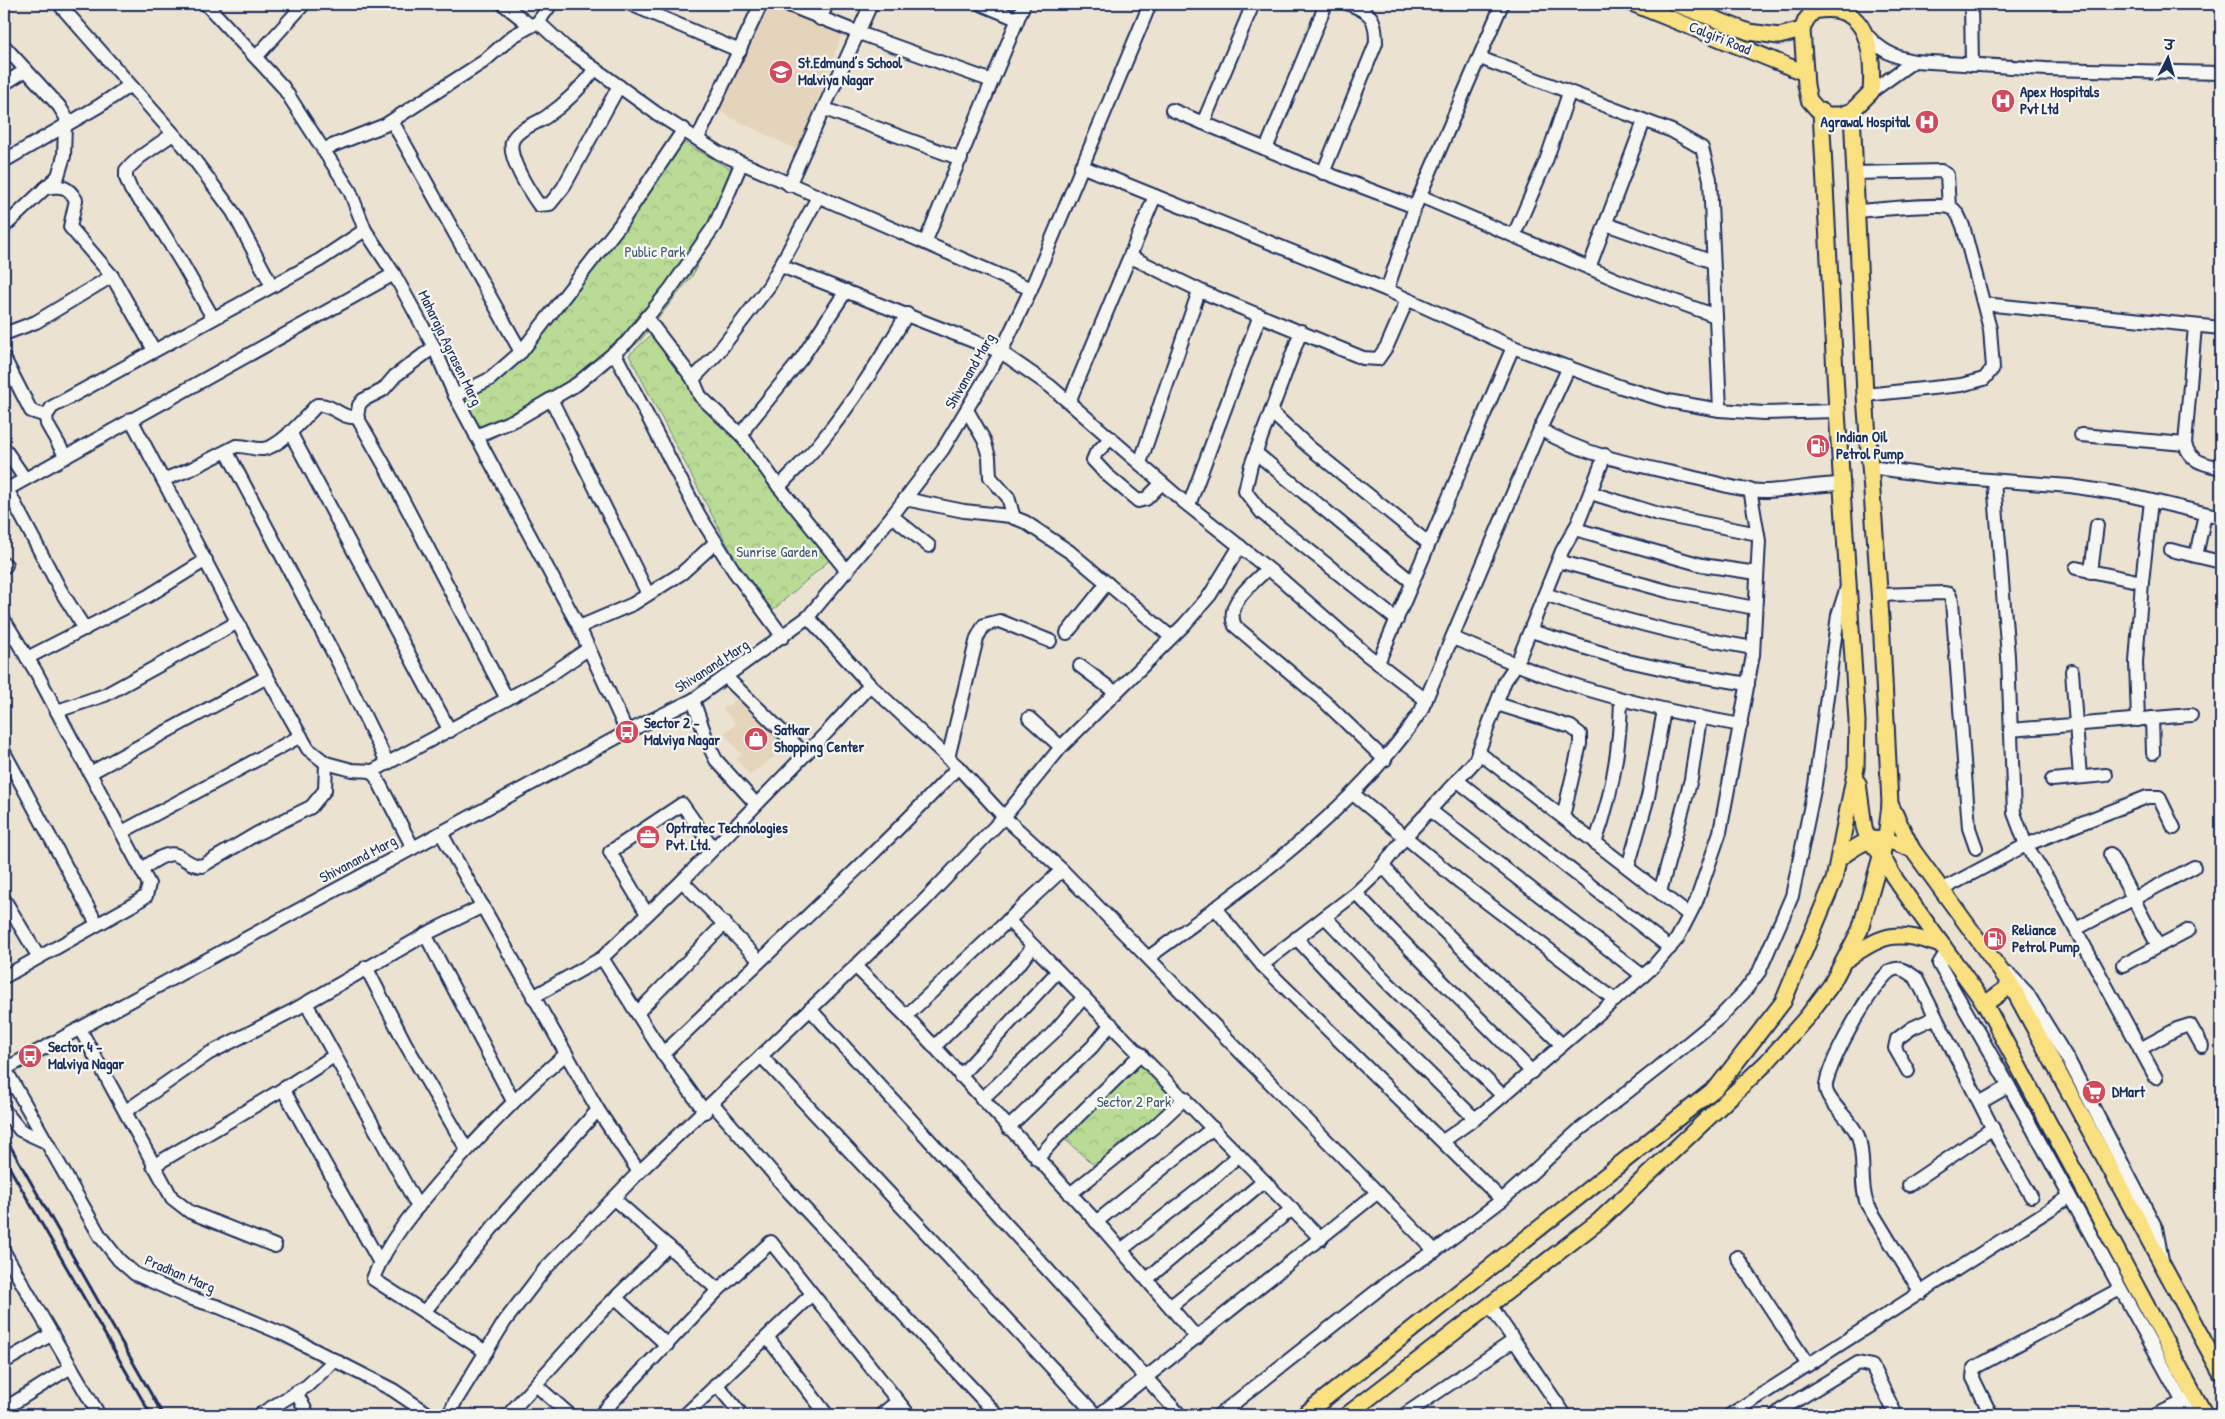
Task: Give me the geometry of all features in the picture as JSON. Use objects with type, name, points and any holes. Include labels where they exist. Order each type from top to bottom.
[{"type":"main road","name":"Calgiri Road","points":[[1634,4],[1805,73]]},
{"type":"main road","name":"Calgiri Road","points":[[1676,4],[1749,32],[1779,36],[1802,30]]},
{"type":"main road","points":[[1816,7],[1851,10],[1866,34],[1871,62],[1871,92],[1852,112],[1840,115],[1821,111],[1809,100],[1805,73],[1802,30],[1806,20],[1816,7]]},
{"type":"main road","points":[[1304,1415],[1717,1087],[1783,1002],[1821,916],[1841,857],[1856,768],[1857,720],[1850,580],[1837,411],[1821,111]]},
{"type":"main road","points":[[1347,1415],[1599,1221],[1766,1063],[1807,1017],[1846,960],[1869,904],[1883,846],[1890,804],[1879,595],[1865,395],[1852,112]]},
{"type":"main road","points":[[1856,768],[1864,827],[1868,839],[1883,846],[1912,849]]},
{"type":"main road","points":[[1890,804],[1912,849],[2001,968],[2011,985],[2221,1373]]},
{"type":"main road","points":[[1841,857],[1868,839]]},
{"type":"main road","points":[[1883,846],[1894,876],[1985,1004],[2189,1399],[2205,1415]]},
{"type":"main road","points":[[1846,960],[1876,940],[1893,935],[1911,936],[1945,948]]},
{"type":"main road","points":[[1985,1004],[2011,985]]},
{"type":"street","points":[[59,4],[173,134],[234,212],[272,286]]},
{"type":"street","name":"Maharaja Agrasen Marg","points":[[206,4],[257,56],[283,87],[350,191],[365,230],[394,274],[434,347],[454,396],[579,627],[627,732]]},
{"type":"street","points":[[504,4],[535,24],[656,113],[684,129],[719,153],[1030,289]]},
{"type":"street","points":[[324,149],[392,121],[483,62],[513,36],[535,24],[551,4]]},
{"type":"street","points":[[630,4],[740,51]]},
{"type":"street","points":[[698,138],[761,4]]},
{"type":"street","points":[[786,4],[859,34],[992,81]]},
{"type":"street","points":[[820,19],[827,4]]},
{"type":"street","points":[[789,185],[871,4]]},
{"type":"street","points":[[980,4],[1017,19]]},
{"type":"street","points":[[925,243],[1024,4]]},
{"type":"street","name":"Shivanand Marg","points":[[4,1068],[80,1029],[627,732],[693,700],[783,637],[808,617],[892,516],[943,449],[1001,352],[1030,289],[1150,4]]},
{"type":"street","points":[[1202,123],[1253,4]]},
{"type":"street","points":[[1266,149],[1326,4]]},
{"type":"street","points":[[1323,172],[1376,43],[1376,24],[1367,12],[1349,4]]},
{"type":"street","points":[[1387,290],[1418,201],[1502,4]]},
{"type":"street","points":[[1971,4],[1972,65]]},
{"type":"street","points":[[257,56],[300,5]]},
{"type":"street","points":[[1866,34],[1877,47],[1895,58],[1914,61],[1972,65],[2221,70]]},
{"type":"street","points":[[4,46],[59,106],[67,119],[64,125],[64,156],[58,176],[4,228]]},
{"type":"street","points":[[1480,58],[1672,132],[1702,148],[1710,179],[1720,410]]},
{"type":"street","points":[[1871,92],[1914,61]]},
{"type":"street","points":[[595,69],[572,96],[546,117],[518,133],[512,142],[513,157],[538,205],[550,204],[563,188],[619,86]]},
{"type":"street","points":[[4,84],[26,70]]},
{"type":"street","points":[[4,161],[129,86]]},
{"type":"street","points":[[1514,235],[1546,161],[1569,93]]},
{"type":"street","points":[[825,109],[961,159]]},
{"type":"street","points":[[1172,110],[1323,172],[1418,201],[1514,235],[1622,282],[1716,316]]},
{"type":"street","points":[[392,121],[521,352]]},
{"type":"street","points":[[1589,268],[1644,121]]},
{"type":"street","points":[[454,396],[490,379],[521,352],[619,226],[684,129]]},
{"type":"street","points":[[173,134],[140,157],[126,170],[126,178],[131,190],[150,213],[183,265],[213,318]]},
{"type":"street","points":[[476,436],[519,418],[577,384],[626,342],[715,225],[741,164]]},
{"type":"street","points":[[1081,166],[1387,290],[1513,348],[1621,387],[1668,401],[1720,410],[1763,413],[1837,411]]},
{"type":"street","points":[[1855,173],[1941,171],[1947,175],[1949,207]]},
{"type":"street","points":[[45,188],[60,185],[71,190],[76,200],[70,226],[112,276],[154,350]]},
{"type":"street","points":[[1069,402],[1156,196]]},
{"type":"street","points":[[693,379],[716,355],[770,286],[818,197]]},
{"type":"street","points":[[1856,211],[1949,207],[1955,211],[1963,226],[1990,328],[1994,368],[1984,379],[1961,385],[1865,395]]},
{"type":"street","points":[[1606,224],[1713,262]]},
{"type":"street","points":[[66,457],[47,424],[46,416],[52,407],[320,260],[365,230]]},
{"type":"street","points":[[1131,257],[1199,291],[1301,331],[1363,358],[1378,359],[1387,346],[1407,300]]},
{"type":"street","points":[[781,266],[1001,352],[1069,402],[1162,483],[1240,546],[1378,663],[1426,700]]},
{"type":"street","points":[[86,629],[61,591],[6,490],[394,274]]},
{"type":"street","points":[[4,334],[36,322],[112,276]]},
{"type":"street","points":[[742,436],[746,427],[801,359],[846,291]]},
{"type":"street","points":[[1140,463],[1199,291]]},
{"type":"street","points":[[1984,304],[2221,328]]},
{"type":"street","points":[[778,487],[822,440],[849,405],[879,362],[907,314]]},
{"type":"street","points":[[1189,505],[1260,315]]},
{"type":"street","points":[[646,317],[693,379],[700,396],[742,436],[778,487],[847,571]]},
{"type":"street","points":[[2195,326],[2185,444],[2188,455],[2200,463],[2221,468]]},
{"type":"street","points":[[1301,331],[1244,491],[1262,512],[1397,620]]},
{"type":"street","points":[[434,347],[395,376],[383,390],[364,400],[360,405],[357,418],[386,468],[507,700]]},
{"type":"street","points":[[1378,663],[1513,348]]},
{"type":"street","points":[[614,352],[699,515],[734,571],[783,637]]},
{"type":"street","points":[[4,358],[31,411],[46,416]]},
{"type":"street","points":[[1148,957],[1272,864],[1353,794],[1399,743],[1421,711],[1426,700],[1540,429],[1569,367]]},
{"type":"street","points":[[551,399],[648,594]]},
{"type":"street","points":[[164,479],[244,445],[263,449],[283,441],[317,405],[328,404],[342,415],[357,418]]},
{"type":"street","points":[[967,410],[986,445],[990,477],[1008,497],[1014,518]]},
{"type":"street","points":[[1271,412],[1309,447],[1428,543]]},
{"type":"street","points":[[132,419],[267,677],[308,748],[326,763],[352,770],[373,771],[507,700],[544,679],[588,649]]},
{"type":"street","points":[[1540,429],[1563,443],[1605,456],[1703,480],[1750,489],[1765,491],[1822,484],[1842,484]]},
{"type":"street","points":[[290,432],[450,731]]},
{"type":"street","points":[[2081,435],[2185,444]]},
{"type":"street","points":[[1111,438],[1096,453],[1093,460],[1131,496],[1138,501],[1146,499],[1162,483]]},
{"type":"street","points":[[4,448],[25,479]]},
{"type":"street","points":[[227,452],[339,664],[387,762]]},
{"type":"street","points":[[1256,453],[1412,582]]},
{"type":"street","points":[[1262,965],[1356,893],[1475,762],[1505,681],[1517,663],[1558,561],[1591,493],[1605,456]]},
{"type":"street","points":[[1870,466],[1935,476],[2070,486],[2151,501],[2221,517]]},
{"type":"street","points":[[1994,481],[2008,656],[2014,813],[2026,845],[2076,929],[2156,1078]]},
{"type":"street","points":[[1443,1142],[1475,1119],[1532,1072],[1643,976],[1678,939],[1720,832],[1748,684],[1753,648],[1758,534],[1750,489]]},
{"type":"street","points":[[1591,493],[1658,514],[1758,534]]},
{"type":"street","points":[[905,499],[1014,518],[1025,522],[1070,552],[1172,637]]},
{"type":"street","points":[[2138,720],[2136,662],[2151,501]]},
{"type":"street","points":[[2196,556],[2205,514]]},
{"type":"street","points":[[892,516],[929,546]]},
{"type":"street","points":[[2091,572],[2096,524]]},
{"type":"street","points":[[1574,529],[1702,565],[1757,573]]},
{"type":"street","points":[[579,627],[633,604],[682,574],[716,542]]},
{"type":"street","points":[[449,1415],[505,1321],[545,1269],[639,1172],[709,1108],[922,903],[1004,817],[1061,747],[1172,637],[1210,596],[1240,546]]},
{"type":"street","points":[[2171,550],[2221,562]]},
{"type":"street","points":[[27,658],[148,596],[206,560]]},
{"type":"street","points":[[1558,561],[1648,587],[1755,608]]},
{"type":"street","points":[[2076,568],[2142,582]]},
{"type":"street","points":[[1267,569],[1231,609],[1231,618],[1235,626],[1325,702],[1385,760]]},
{"type":"street","points":[[1220,1415],[1397,1275],[1435,1251],[1502,1200],[1579,1130],[1720,1017],[1744,992],[1759,972],[1782,923],[1796,878],[1815,785],[1838,616],[1850,580]]},
{"type":"street","points":[[1067,633],[1107,583]]},
{"type":"street","points":[[1879,595],[1943,593],[1949,594],[1952,601],[1969,828],[1976,848]]},
{"type":"street","points":[[1545,594],[1604,615],[1651,627],[1753,648]]},
{"type":"street","points":[[808,617],[870,685],[953,762],[1004,817],[1062,870],[1263,1078],[1435,1251]]},
{"type":"street","points":[[4,620],[9,639],[27,658],[149,884],[146,896],[4,977]]},
{"type":"street","points":[[663,1054],[759,960],[874,854],[953,762],[977,638],[984,625],[1000,621],[1050,641]]},
{"type":"street","points":[[57,712],[105,694],[238,622]]},
{"type":"street","points":[[1531,630],[1628,661],[1687,674],[1748,684]]},
{"type":"street","points":[[1452,638],[1543,675],[1621,699],[1700,718],[1741,725]]},
{"type":"street","points":[[1080,666],[1115,692]]},
{"type":"street","points":[[2072,671],[2078,725],[2080,777]]},
{"type":"street","points":[[90,773],[267,677]]},
{"type":"street","points":[[726,677],[806,754]]},
{"type":"street","points":[[533,997],[602,958],[682,881],[806,754],[870,685]]},
{"type":"street","points":[[1595,843],[1603,822],[1618,759],[1621,699]]},
{"type":"street","points":[[693,700],[709,746],[716,760],[756,804]]},
{"type":"street","points":[[1497,704],[1571,727],[1580,734],[1578,754],[1563,817]]},
{"type":"street","points":[[1628,867],[1648,797],[1664,710]]},
{"type":"street","points":[[2010,730],[2191,715]]},
{"type":"street","points":[[1029,718],[1061,747]]},
{"type":"street","points":[[1660,892],[1691,779],[1700,718]]},
{"type":"street","points":[[2152,718],[2153,753]]},
{"type":"street","points":[[122,832],[207,789],[301,736]]},
{"type":"street","points":[[1478,752],[1689,915]]},
{"type":"street","points":[[4,753],[98,924]]},
{"type":"street","points":[[142,869],[169,854],[202,866],[258,833],[311,807],[325,790],[326,763]]},
{"type":"street","points":[[373,771],[413,848]]},
{"type":"street","points":[[2052,780],[2106,775]]},
{"type":"street","points":[[1458,781],[1670,948]]},
{"type":"street","points":[[1353,794],[1405,837],[1615,1000]]},
{"type":"street","points":[[1942,889],[2026,845],[2153,796],[2159,798],[2174,828]]},
{"type":"street","points":[[647,914],[610,852],[682,804],[713,848]]},
{"type":"street","points":[[1431,811],[1643,976]]},
{"type":"street","points":[[441,833],[598,1110],[639,1172]]},
{"type":"street","points":[[2110,854],[2158,946]]},
{"type":"street","points":[[1382,866],[1418,906],[1562,1045]]},
{"type":"street","points":[[2076,929],[2134,900],[2194,866]]},
{"type":"street","points":[[906,1016],[1062,870]]},
{"type":"street","points":[[682,881],[759,960]]},
{"type":"street","points":[[1356,893],[1426,968],[1478,1016],[1532,1072]]},
{"type":"street","points":[[4,899],[38,956]]},
{"type":"street","points":[[126,1111],[208,1054],[306,1003],[425,934],[483,906]]},
{"type":"street","points":[[1215,908],[1262,965],[1502,1200]]},
{"type":"street","points":[[1324,917],[1503,1096]]},
{"type":"street","points":[[1008,920],[1185,1098],[1321,1239]]},
{"type":"street","points":[[637,1013],[725,923]]},
{"type":"street","points":[[2123,965],[2189,930]]},
{"type":"street","points":[[425,934],[513,1101]]},
{"type":"street","points":[[1296,938],[1346,991],[1475,1119]]},
{"type":"street","points":[[934,1047],[1021,962],[1033,946]]},
{"type":"street","points":[[1945,948],[1939,964],[2010,1086],[2120,1289],[2189,1399],[2190,1415]]},
{"type":"street","points":[[602,958],[663,1054],[709,1108],[790,1192],[997,1415]]},
{"type":"street","points":[[855,966],[906,1016],[1096,1222],[1197,1338]]},
{"type":"street","points":[[366,968],[405,1043],[467,1150]]},
{"type":"street","points":[[2001,968],[2027,994],[2070,1063],[2156,1228],[2162,1263]]},
{"type":"street","points":[[1921,1293],[1867,1204],[1864,1195],[1858,1137],[1848,1118],[1828,1095],[1826,1088],[1832,1067],[1856,1018],[1871,993],[1890,971],[1898,969],[1908,972],[1916,978],[1934,1018],[2031,1196]]},
{"type":"street","points":[[960,1076],[1058,971]]},
{"type":"street","points":[[982,1099],[1053,1033],[1084,998]]},
{"type":"street","points":[[306,1003],[418,1207]]},
{"type":"street","points":[[810,1009],[1180,1415]]},
{"type":"street","points":[[1908,1072],[1895,1048],[1897,1039],[1912,1028],[1934,1018]]},
{"type":"street","points":[[1008,1128],[1092,1048],[1111,1024]]},
{"type":"street","points":[[2140,1049],[2177,1029],[2190,1025],[2202,1046]]},
{"type":"street","points":[[80,1029],[172,1198],[190,1212],[275,1246]]},
{"type":"street","points":[[486,1352],[373,1280],[379,1261],[418,1207],[467,1150],[513,1101],[566,1054]]},
{"type":"street","points":[[1038,1159],[1054,1140],[1141,1054]]},
{"type":"street","points":[[153,1166],[283,1089],[334,1056]]},
{"type":"street","points":[[761,1056],[1097,1415],[1147,1378],[1378,1192]]},
{"type":"street","name":"Pradhan Marg","points":[[4,1068],[100,1236],[119,1260],[135,1274],[189,1298],[219,1307],[285,1334],[393,1390],[430,1415]]},
{"type":"street","points":[[1981,1102],[2010,1086]]},
{"type":"street","points":[[283,1089],[379,1261]]},
{"type":"street","points":[[1070,1194],[1154,1127],[1185,1098]]},
{"type":"street","points":[[4,1110],[20,1130],[46,1142]]},
{"type":"street","points":[[424,1312],[506,1211],[598,1110]]},
{"type":"street","points":[[1096,1222],[1213,1128]]},
{"type":"street","points":[[1909,1185],[1993,1128]]},
{"type":"street","points":[[1121,1250],[1210,1181],[1239,1155]]},
{"type":"street","points":[[1147,1279],[1264,1181]]},
{"type":"street","points":[[1730,1415],[2069,1197]]},
{"type":"street","points":[[614,1199],[718,1290]]},
{"type":"street","points":[[1171,1306],[1292,1209]]},
{"type":"street","points":[[600,1415],[718,1290],[771,1242],[909,1415]]},
{"type":"street","points":[[508,1415],[616,1298],[668,1246]]},
{"type":"street","points":[[4,1254],[99,1415]]},
{"type":"street","points":[[1737,1257],[1808,1365]]},
{"type":"street","points":[[1991,1415],[1973,1378],[1974,1368],[2120,1289]]},
{"type":"street","points":[[685,1415],[812,1294]]},
{"type":"street","points":[[616,1298],[668,1345]]},
{"type":"street","points":[[1490,1305],[1565,1415]]},
{"type":"street","points":[[4,1362],[52,1334]]},
{"type":"street","points":[[768,1337],[828,1415]]},
{"type":"street","points":[[1404,1415],[1513,1341]]},
{"type":"street","points":[[259,1415],[307,1386],[335,1360]]},
{"type":"street","points":[[1776,1415],[1858,1362],[1872,1366],[1896,1415]]},
{"type":"street","points":[[4,1408],[71,1367]]},
{"type":"street","points":[[716,1384],[742,1415]]},
{"type":"street","points":[[536,1386],[570,1415]]},
{"type":"street","points":[[296,1392],[308,1415]]},
{"type":"street","points":[[2156,1415],[2189,1399]]},
{"type":"street","points":[[881,1415],[898,1401]]},
{"type":"shaded area","name":"St.Edmund’s School Malviya Nagar","points":[[764,4],[842,34],[799,151],[718,111]]},
{"type":"shaded area","name":"Satkar Shopping Center","points":[[741,696],[788,746],[750,775],[736,759],[742,755],[724,733],[736,724],[723,709]]},
{"type":"green space","name":"Public Park","points":[[676,138],[743,176],[692,276],[640,341],[588,383],[483,443],[459,393],[525,353],[571,299]]},
{"type":"green space","name":"Sunrise Garden","points":[[659,328],[832,558],[765,617],[629,355]]},
{"type":"green space","name":"Sector 2 Park","points":[[1140,1057],[1182,1099],[1096,1167],[1061,1136]]},
{"type":"railway","points":[[4,1135],[163,1415]]},
{"type":"railway","points":[[4,1158],[151,1415]]},
{"type":"place","name":"St.Edmund’s School Malviya Nagar","points":[[781,72]]},
{"type":"place","name":"Apex Hospitals Pvt Ltd","points":[[2003,101]]},
{"type":"place","name":"Agrawal Hospital","points":[[1927,122]]},
{"type":"place","name":"Indian Oil Petrol Pump","points":[[1818,446]]},
{"type":"place","name":"Sector 2 - Malviya Nagar","points":[[627,732]]},
{"type":"place","name":"Satkar Shopping Center","points":[[756,739]]},
{"type":"place","name":"Optratec Technologies Pvt. Ltd.","points":[[648,837]]},
{"type":"place","name":"Reliance Petrol Pump","points":[[1995,939]]},
{"type":"place","name":"Sector 4 - Malviya Nagar","points":[[30,1056]]},
{"type":"place","name":"DMart","points":[[2094,1092]]}]
